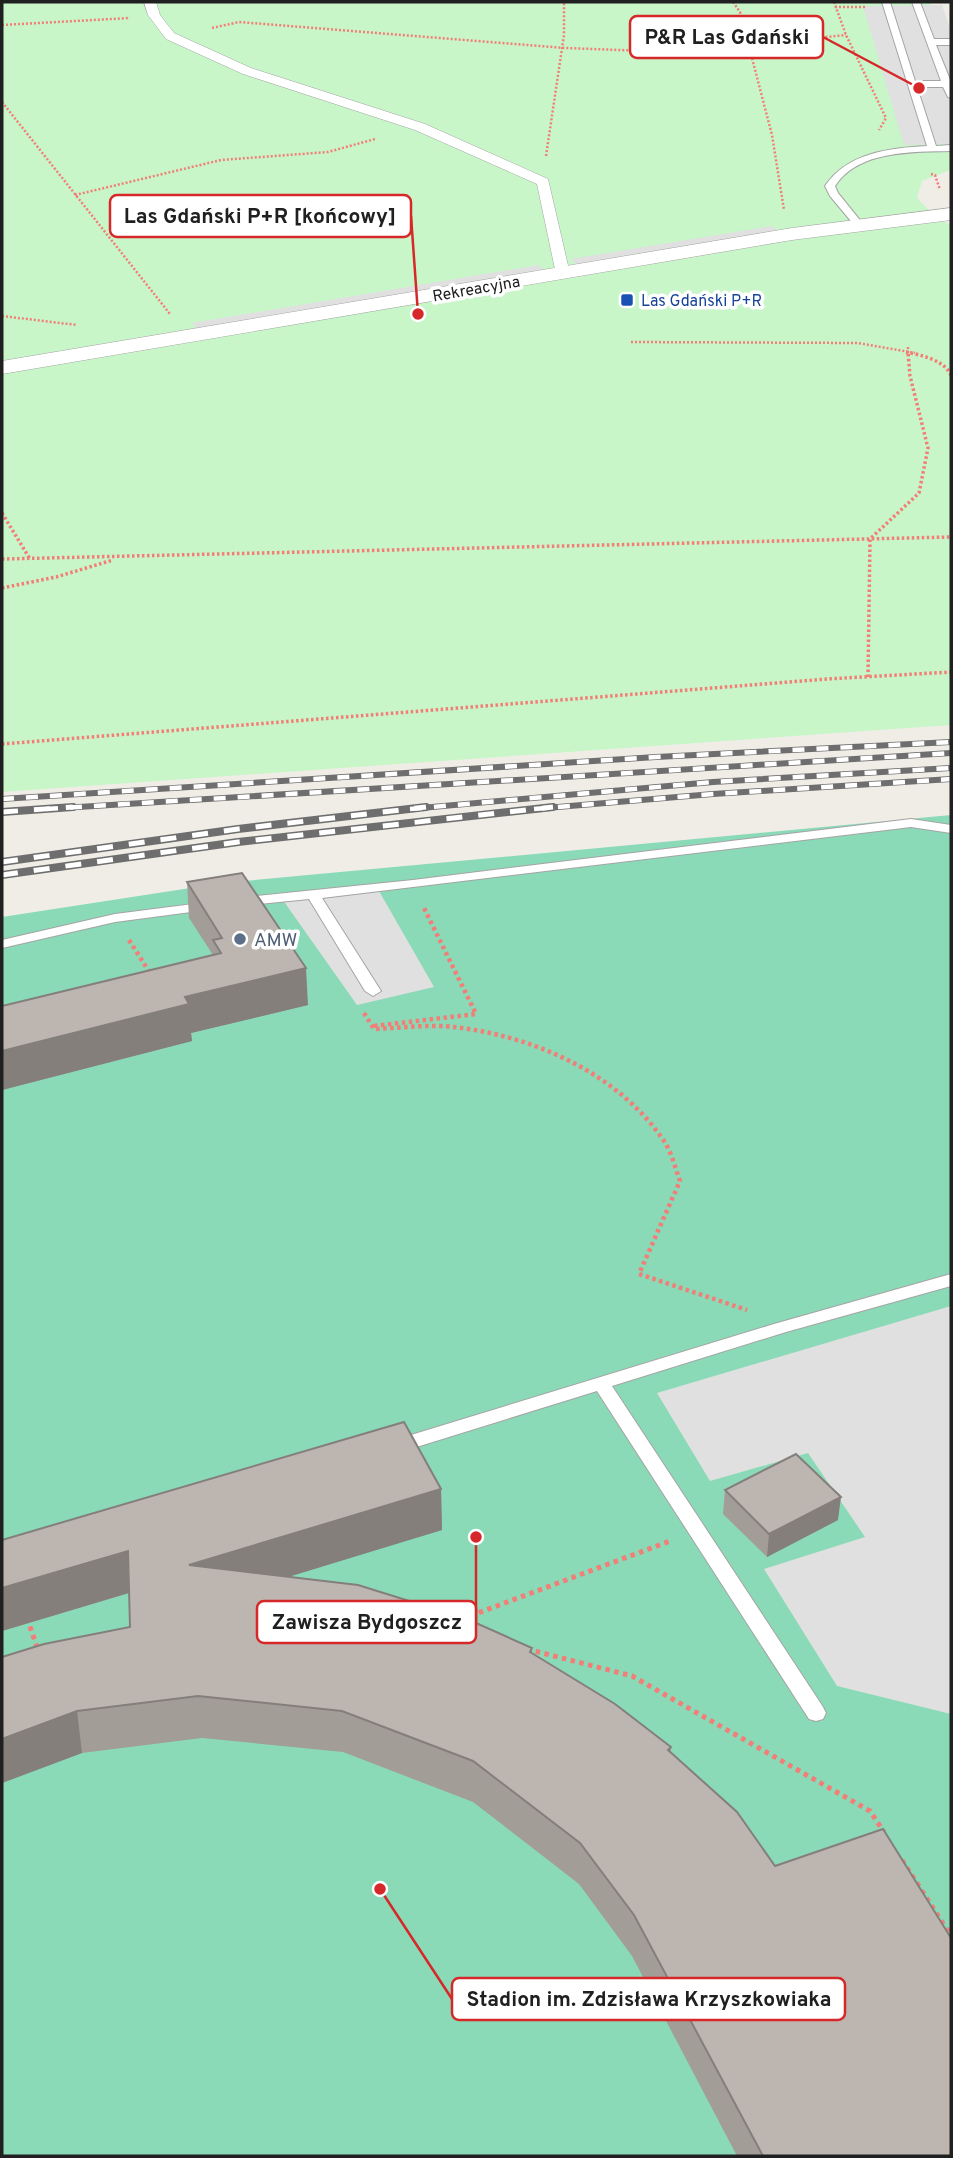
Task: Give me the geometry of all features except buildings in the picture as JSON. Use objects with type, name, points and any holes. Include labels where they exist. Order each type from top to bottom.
[{"type":"street","points":[[152,8],[170,36],[247,71],[420,127],[542,182],[563,274]]},
{"type":"street","name":"Rekreacyjna","points":[[2,368],[863,223],[951,202]]},
{"type":"street","name":"Rekreacyjna","points":[[863,223],[951,214]]},
{"type":"lane","points":[[886,2],[932,148]]},
{"type":"lane","points":[[916,2],[951,95]]},
{"type":"lane","points":[[931,42],[951,42]]},
{"type":"lane","points":[[911,84],[948,84]]},
{"type":"lane","points":[[863,223],[833,194],[830,186],[839,172],[861,161],[932,148],[951,148]]},
{"type":"lane","points":[[2,944],[115,918],[312,893],[413,884],[911,823],[951,828]]},
{"type":"lane","points":[[312,893],[373,991]]},
{"type":"lane","points":[[378,1452],[780,1328],[951,1280]]},
{"type":"lane","points":[[602,1384],[816,1713]]},
{"type":"path","points":[[542,182],[562,47],[564,2]]},
{"type":"path","points":[[733,2],[740,12],[779,163],[784,215]]},
{"type":"path","points":[[834,2],[846,35],[886,118],[882,127],[873,135]]},
{"type":"path","points":[[2,25],[152,8]]},
{"type":"path","points":[[170,36],[239,22],[562,47],[674,52],[846,35]]},
{"type":"path","points":[[2,102],[188,337]]},
{"type":"path","points":[[75,195],[221,160],[269,159],[328,152],[420,127]]},
{"type":"path","points":[[631,342],[858,343],[908,350],[947,367],[951,375]]},
{"type":"path","points":[[868,677],[870,539],[919,493],[928,448],[910,376],[908,350]]},
{"type":"path","points":[[2,513],[30,559]]},
{"type":"path","points":[[2,559],[951,537]]},
{"type":"path","points":[[2,588],[57,577],[121,558]]},
{"type":"path","points":[[2,744],[868,677],[951,673]]},
{"type":"path","points":[[374,1026],[476,1014],[413,884]]},
{"type":"path","points":[[115,918],[156,982]]},
{"type":"path","points":[[357,1005],[374,1026],[374,1030],[454,1027],[527,1043],[581,1066],[634,1104],[666,1143],[680,1181],[639,1274],[732,1305]]},
{"type":"path","points":[[453,1623],[697,1531]]},
{"type":"path","points":[[26,1613],[42,1661]]},
{"type":"path","points":[[517,1647],[632,1676],[870,1811],[885,1834]]},
{"type":"path","points":[[900,1856],[951,1936]]},
{"type":"green space","points":[[2,2],[930,2],[951,62],[951,170],[922,181],[917,198],[938,219],[951,225],[951,725],[2,792]]},
{"type":"green space","points":[[951,815],[951,2156],[2,2156],[2,917],[223,883]]},
{"type":"shaded area","points":[[942,5],[951,31],[951,144],[904,145],[863,6]]},
{"type":"shaded area","points":[[772,226],[778,231],[577,265],[571,259]]},
{"type":"shaded area","points":[[539,265],[544,270],[197,329],[192,323]]},
{"type":"shaded area","points":[[379,891],[434,987],[357,1005],[280,896]]},
{"type":"shaded area","points":[[951,1306],[951,1714],[837,1686],[764,1569],[865,1537],[808,1453],[710,1481],[657,1393]]},
{"type":"railway","points":[[2,799],[656,757],[951,742]]},
{"type":"railway","points":[[46,809],[951,753]]},
{"type":"railway","points":[[410,809],[713,782],[951,768]]},
{"type":"railway","points":[[538,809],[951,779]]},
{"type":"railway","points":[[2,812],[73,807]]},
{"type":"railway","points":[[2,862],[238,829],[426,807]]},
{"type":"railway","points":[[538,809],[553,807]]},
{"type":"railway","points":[[534,809],[538,809]]},
{"type":"railway","points":[[2,875],[238,842],[538,809]]},
{"type":"place","name":"P&R Las Gdański","points":[[919,88]]},
{"type":"place","name":"Las Gdański P+R","points":[[627,300]]},
{"type":"place","name":"Las Gdański P+R [końcowy]","points":[[418,314]]},
{"type":"place","name":"AMW","points":[[240,939]]},
{"type":"place","name":"Zawisza Bydgoszcz","points":[[476,1537]]},
{"type":"place","name":"Stadion im. Zdzisława Krzyszkowiaka","points":[[380,1889]]}]
